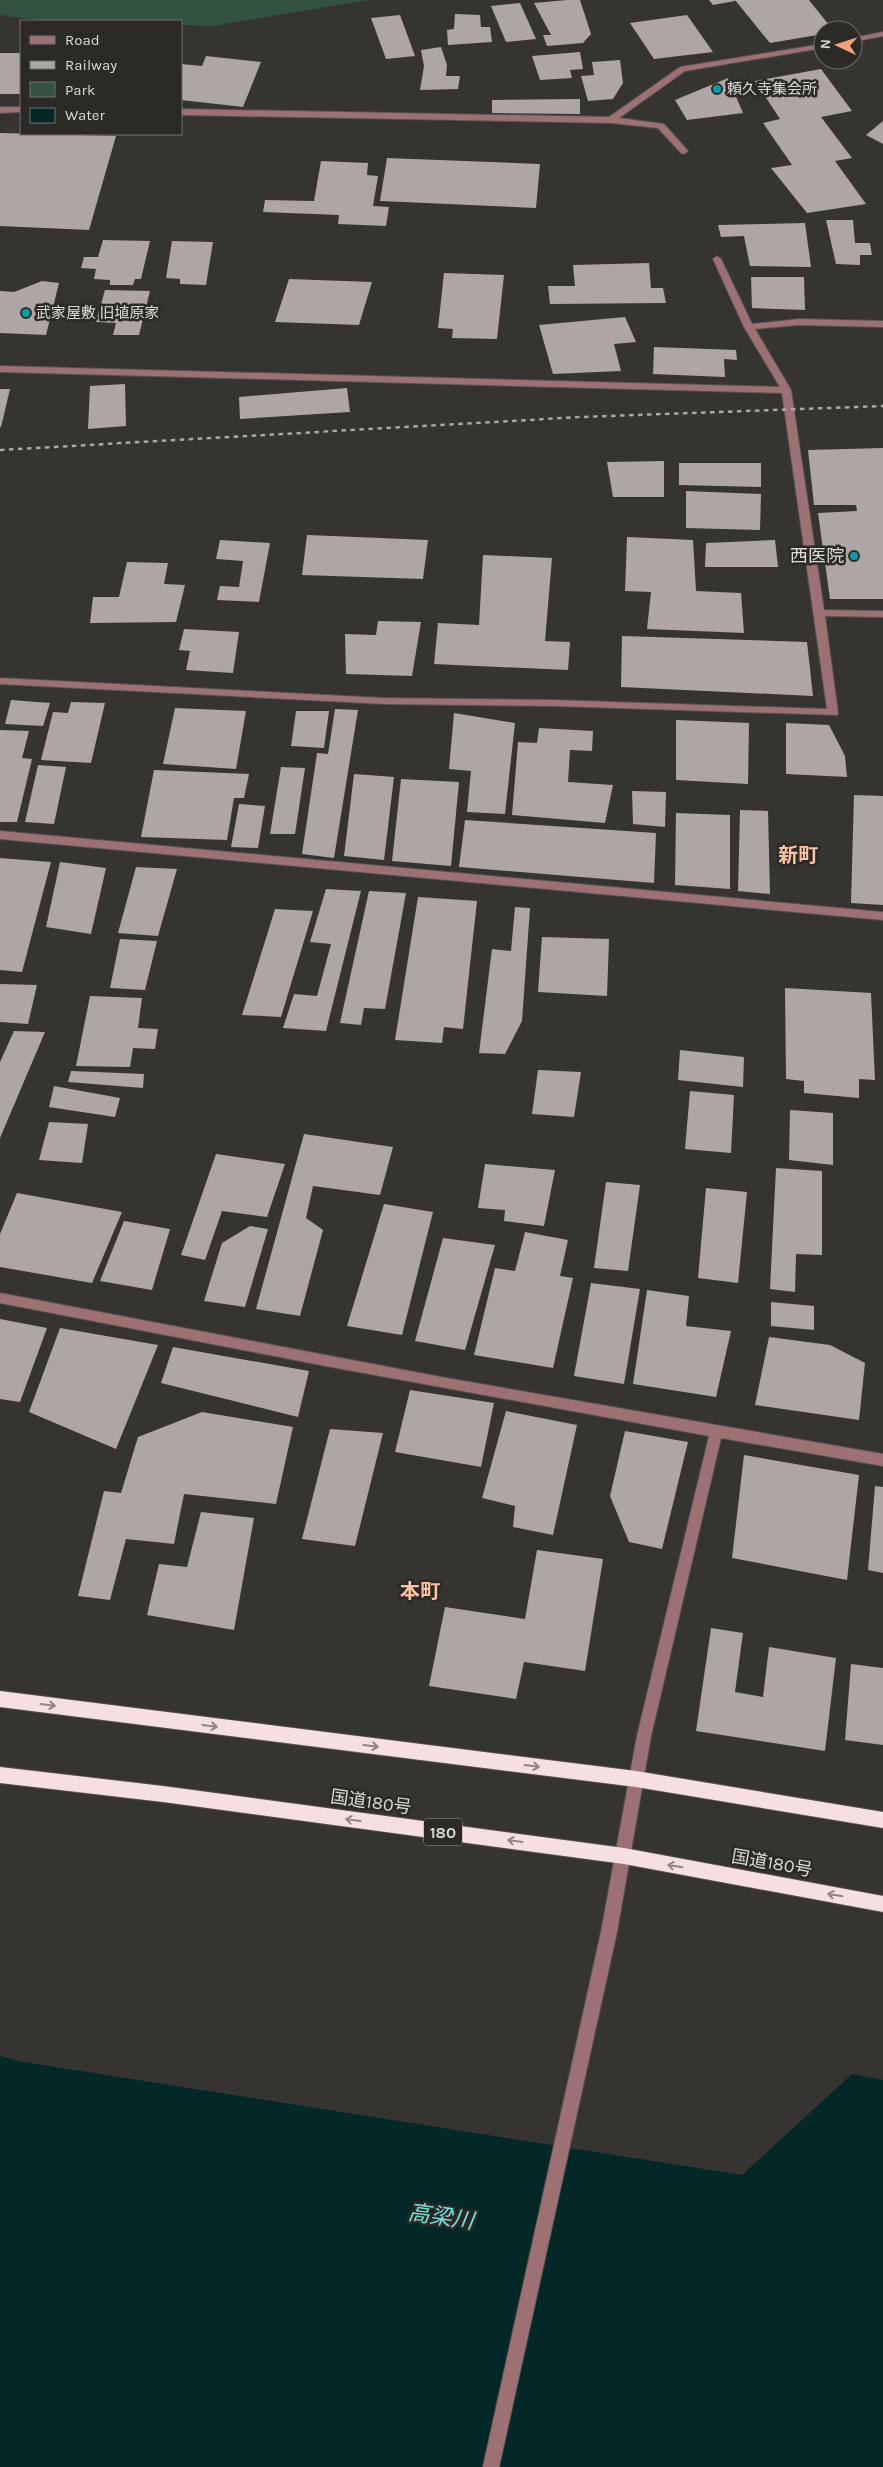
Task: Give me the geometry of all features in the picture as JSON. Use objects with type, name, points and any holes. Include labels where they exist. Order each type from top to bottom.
[{"type":"highway","points":[[0,1699],[636,1779],[883,1820]]},
{"type":"highway","name":"国道180号","points":[[0,1775],[624,1856],[883,1904]]},
{"type":"street","points":[[863,38],[883,34]]},
{"type":"street","points":[[612,120],[683,69],[813,48]]},
{"type":"street","points":[[0,110],[20,110]]},
{"type":"street","points":[[182,112],[612,120],[661,126],[684,151]]},
{"type":"street","points":[[0,681],[384,701],[554,703],[833,713],[786,390],[749,327],[717,259]]},
{"type":"street","points":[[749,327],[799,322],[883,324]]},
{"type":"street","points":[[0,369],[786,390]]},
{"type":"street","points":[[819,613],[883,614]]},
{"type":"street","points":[[0,835],[883,916]]},
{"type":"street","points":[[0,1298],[252,1348],[716,1432],[883,1460]]},
{"type":"street","points":[[491,2467],[609,1932],[624,1856],[636,1779],[716,1432]]},
{"type":"green space","points":[[0,0],[368,0],[213,26],[182,25],[182,20],[38,20],[0,15]]},
{"type":"water","name":"高梁川","points":[[0,2056],[23,2062],[742,2175],[852,2074],[883,2080],[883,2467],[0,2467]]},
{"type":"building","points":[[580,0],[591,34],[583,43],[547,46],[543,35],[551,35],[534,3]]},
{"type":"building","points":[[709,0],[735,0],[735,1],[713,5]]},
{"type":"building","points":[[735,0],[809,0],[825,20],[813,20],[813,36],[770,43]]},
{"type":"building","points":[[520,3],[536,39],[506,42],[491,6]]},
{"type":"building","points":[[455,14],[480,15],[481,27],[490,27],[492,42],[448,45],[447,30],[454,29]]},
{"type":"building","points":[[400,15],[415,56],[386,59],[371,18]]},
{"type":"building","points":[[687,15],[713,52],[654,59],[630,23]]},
{"type":"building","points":[[441,47],[447,65],[446,76],[460,76],[458,89],[420,90],[424,66],[421,50]]},
{"type":"building","points":[[580,52],[583,69],[570,70],[572,78],[540,80],[532,56]]},
{"type":"building","points":[[0,53],[20,53],[20,94],[0,94]]},
{"type":"building","points":[[206,56],[261,62],[243,107],[182,100],[182,64],[202,66]]},
{"type":"building","points":[[620,60],[623,83],[613,99],[588,101],[581,76],[594,75],[592,62]]},
{"type":"building","points":[[822,70],[852,111],[821,117],[852,158],[835,161],[866,204],[807,213],[771,168],[792,165],[763,123],[780,119],[755,81]]},
{"type":"building","name":"頼久寺集会所","points":[[728,78],[743,113],[687,120],[675,100]]},
{"type":"building","points":[[580,99],[580,114],[492,113],[492,100]]},
{"type":"building","points":[[883,121],[883,144],[866,135]]},
{"type":"building","points":[[0,133],[116,136],[89,230],[0,226]]},
{"type":"building","points":[[387,158],[540,164],[536,208],[380,201]]},
{"type":"building","points":[[321,161],[368,163],[367,175],[378,176],[373,206],[389,207],[386,226],[338,224],[339,215],[263,212],[265,200],[314,201]]},
{"type":"building","points":[[826,220],[853,220],[855,243],[870,243],[872,255],[860,255],[860,265],[836,264]]},
{"type":"building","points":[[805,223],[811,267],[750,266],[744,236],[721,237],[718,225]]},
{"type":"building","points":[[103,240],[150,241],[141,279],[135,279],[133,285],[110,285],[110,280],[94,279],[96,269],[81,268],[84,257],[98,257]]},
{"type":"building","points":[[172,241],[213,242],[206,285],[180,284],[180,279],[166,278]]},
{"type":"building","points":[[649,263],[651,288],[663,288],[666,303],[550,304],[548,286],[575,286],[573,265]]},
{"type":"building","points":[[444,273],[504,275],[497,339],[452,338],[453,329],[438,328]]},
{"type":"building","points":[[751,277],[804,277],[805,310],[752,308]]},
{"type":"building","points":[[289,279],[372,282],[359,325],[275,322]]},
{"type":"building","name":"武家屋敷 旧埴原家","points":[[42,281],[59,283],[46,335],[0,333],[0,291],[14,292]]},
{"type":"building","points":[[105,290],[150,291],[139,335],[113,335],[116,323],[96,322]]},
{"type":"building","points":[[625,317],[636,342],[614,344],[621,371],[553,374],[539,325]]},
{"type":"building","points":[[654,347],[736,350],[737,360],[724,359],[725,377],[653,374]]},
{"type":"building","points":[[125,384],[126,426],[88,429],[90,386]]},
{"type":"building","points":[[347,388],[350,412],[240,419],[239,397]]},
{"type":"building","points":[[0,389],[10,389],[1,427],[0,427]]},
{"type":"building","name":"西医院","points":[[883,448],[883,599],[830,599],[818,513],[857,511],[856,505],[814,505],[808,450]]},
{"type":"building","points":[[664,461],[664,497],[613,497],[607,462]]},
{"type":"building","points":[[679,463],[761,463],[761,487],[679,485]]},
{"type":"building","points":[[686,491],[761,494],[760,530],[686,528]]},
{"type":"building","points":[[307,535],[428,540],[423,579],[302,575]]},
{"type":"building","points":[[627,537],[693,540],[696,591],[741,593],[744,633],[647,629],[651,592],[625,591]]},
{"type":"building","points":[[220,540],[270,543],[259,602],[217,600],[220,586],[239,587],[243,561],[216,559]]},
{"type":"building","points":[[775,540],[778,567],[705,567],[706,543]]},
{"type":"building","points":[[483,555],[552,558],[545,641],[570,642],[568,670],[434,664],[438,623],[479,625]]},
{"type":"building","points":[[127,562],[168,563],[164,584],[185,585],[176,622],[90,623],[93,597],[119,597]]},
{"type":"building","points":[[378,621],[421,622],[412,676],[346,674],[345,634],[376,635]]},
{"type":"building","points":[[184,629],[239,632],[233,673],[186,670],[190,651],[179,650]]},
{"type":"building","points":[[622,636],[807,642],[813,696],[621,687]]},
{"type":"building","points":[[11,700],[50,703],[43,726],[5,724]]},
{"type":"building","points":[[71,702],[105,703],[91,763],[41,760],[53,712],[68,713]]},
{"type":"building","points":[[175,708],[246,711],[236,769],[163,764]]},
{"type":"building","points":[[335,709],[358,710],[334,858],[302,854],[317,753],[328,754]]},
{"type":"building","points":[[296,711],[329,711],[324,748],[291,746]]},
{"type":"building","points":[[454,713],[515,723],[505,814],[467,812],[471,771],[449,769]]},
{"type":"building","points":[[676,720],[749,723],[748,784],[676,780]]},
{"type":"building","points":[[786,723],[829,725],[845,756],[847,777],[786,774]]},
{"type":"building","points":[[539,728],[593,731],[592,751],[570,750],[568,782],[613,785],[605,823],[512,815],[518,742],[537,743]]},
{"type":"building","points":[[0,730],[29,731],[22,758],[32,759],[17,822],[0,822]]},
{"type":"building","points":[[38,765],[66,767],[54,824],[25,822]]},
{"type":"building","points":[[281,767],[305,768],[295,834],[270,834]]},
{"type":"building","points":[[154,770],[249,774],[244,798],[234,798],[227,840],[141,837]]},
{"type":"building","points":[[354,774],[394,777],[384,860],[344,856]]},
{"type":"building","points":[[401,779],[459,782],[451,866],[392,861]]},
{"type":"building","points":[[632,791],[666,792],[665,827],[633,824]]},
{"type":"building","points":[[854,795],[883,796],[883,905],[851,903]]},
{"type":"building","points":[[239,804],[265,806],[258,848],[231,847]]},
{"type":"building","points":[[740,810],[768,811],[770,894],[738,891]]},
{"type":"building","points":[[676,813],[730,815],[730,889],[675,885]]},
{"type":"building","points":[[465,820],[656,833],[654,883],[459,867]]},
{"type":"building","points":[[0,858],[51,862],[22,972],[0,970]]},
{"type":"building","points":[[60,862],[106,868],[91,934],[46,927]]},
{"type":"building","points":[[136,867],[177,869],[158,936],[118,933]]},
{"type":"building","points":[[326,889],[361,891],[326,1031],[283,1028],[294,994],[317,996],[331,944],[310,942]]},
{"type":"building","points":[[369,891],[406,893],[385,1009],[364,1008],[361,1025],[340,1023]]},
{"type":"building","points":[[418,897],[477,901],[463,1029],[444,1027],[442,1043],[395,1040]]},
{"type":"building","points":[[515,907],[530,908],[522,1021],[505,1054],[479,1053],[492,949],[511,951]]},
{"type":"building","points":[[275,909],[313,911],[281,1017],[242,1015]]},
{"type":"building","points":[[542,937],[609,939],[607,996],[538,992]]},
{"type":"building","points":[[120,939],[157,941],[145,990],[110,988]]},
{"type":"building","points":[[0,984],[37,985],[28,1024],[0,1022]]},
{"type":"building","points":[[785,988],[871,993],[875,1080],[859,1079],[859,1098],[804,1093],[804,1081],[786,1079]]},
{"type":"building","points":[[90,996],[142,998],[138,1028],[158,1029],[155,1049],[133,1048],[130,1067],[76,1066]]},
{"type":"building","points":[[14,1031],[45,1032],[0,1138],[0,1062]]},
{"type":"building","points":[[680,1050],[744,1057],[743,1087],[678,1080]]},
{"type":"building","points":[[538,1070],[581,1072],[574,1117],[532,1114]]},
{"type":"building","points":[[71,1071],[144,1074],[143,1088],[68,1082]]},
{"type":"building","points":[[54,1086],[120,1098],[115,1117],[49,1107]]},
{"type":"building","points":[[690,1091],[734,1095],[731,1153],[685,1149]]},
{"type":"building","points":[[790,1110],[833,1113],[833,1165],[789,1160]]},
{"type":"building","points":[[49,1122],[88,1124],[82,1163],[39,1160]]},
{"type":"building","points":[[304,1134],[393,1147],[380,1195],[313,1186],[306,1218],[323,1230],[300,1316],[256,1309]]},
{"type":"building","points":[[216,1154],[285,1164],[267,1217],[222,1211],[205,1260],[181,1255]]},
{"type":"building","points":[[485,1164],[555,1170],[544,1226],[504,1221],[505,1210],[478,1208]]},
{"type":"building","points":[[776,1168],[822,1171],[822,1255],[796,1254],[795,1292],[770,1289]]},
{"type":"building","points":[[606,1182],[640,1185],[628,1271],[594,1268]]},
{"type":"building","points":[[706,1188],[747,1192],[738,1283],[698,1278]]},
{"type":"building","points":[[17,1193],[122,1212],[92,1283],[0,1267],[0,1234]]},
{"type":"building","points":[[384,1204],[433,1212],[402,1335],[347,1326]]},
{"type":"building","points":[[124,1221],[170,1229],[152,1290],[100,1281]]},
{"type":"building","points":[[250,1226],[268,1229],[245,1307],[204,1301],[222,1243]]},
{"type":"building","points":[[525,1232],[568,1240],[560,1276],[573,1278],[553,1368],[474,1355],[495,1268],[515,1271]]},
{"type":"building","points":[[443,1238],[495,1245],[465,1350],[415,1341]]},
{"type":"building","points":[[591,1283],[640,1289],[624,1384],[574,1376]]},
{"type":"building","points":[[647,1290],[689,1296],[686,1326],[731,1331],[716,1397],[633,1384]]},
{"type":"building","points":[[771,1302],[814,1306],[814,1330],[771,1326]]},
{"type":"building","points":[[0,1319],[47,1328],[20,1402],[0,1399]]},
{"type":"building","points":[[60,1328],[158,1345],[116,1449],[29,1412]]},
{"type":"building","points":[[769,1337],[830,1345],[865,1363],[859,1420],[755,1405]]},
{"type":"building","points":[[173,1347],[309,1371],[298,1417],[161,1383]]},
{"type":"building","points":[[410,1390],[494,1403],[481,1467],[395,1452]]},
{"type":"building","points":[[506,1411],[577,1425],[553,1535],[513,1527],[515,1506],[482,1498]]},
{"type":"building","points":[[202,1412],[293,1427],[276,1504],[184,1494],[174,1544],[126,1539],[110,1600],[78,1596],[104,1491],[121,1493],[138,1437]]},
{"type":"building","points":[[330,1429],[383,1433],[355,1546],[302,1539]]},
{"type":"building","points":[[625,1431],[688,1442],[662,1549],[629,1542],[610,1496]]},
{"type":"building","points":[[744,1455],[859,1475],[847,1580],[732,1558]]},
{"type":"building","points":[[875,1486],[883,1487],[883,1573],[868,1570]]},
{"type":"building","points":[[201,1512],[254,1518],[234,1630],[147,1615],[159,1564],[187,1567]]},
{"type":"building","points":[[537,1550],[603,1559],[585,1671],[524,1662],[516,1699],[429,1686],[445,1607],[525,1619]]},
{"type":"building","points":[[711,1628],[743,1633],[735,1692],[763,1697],[769,1647],[836,1658],[825,1751],[696,1731]]},
{"type":"building","points":[[851,1664],[883,1668],[883,1745],[845,1740]]},
{"type":"railway","points":[[0,450],[581,417],[883,406]]},
{"type":"place","name":"頼久寺集会所","points":[[717,89]]},
{"type":"place","name":"武家屋敷 旧埴原家","points":[[26,313]]},
{"type":"place","name":"西医院","points":[[854,556]]},
{"type":"district","name":"新町","points":[[798,855]]},
{"type":"district","name":"本町","points":[[420,1591]]}]
